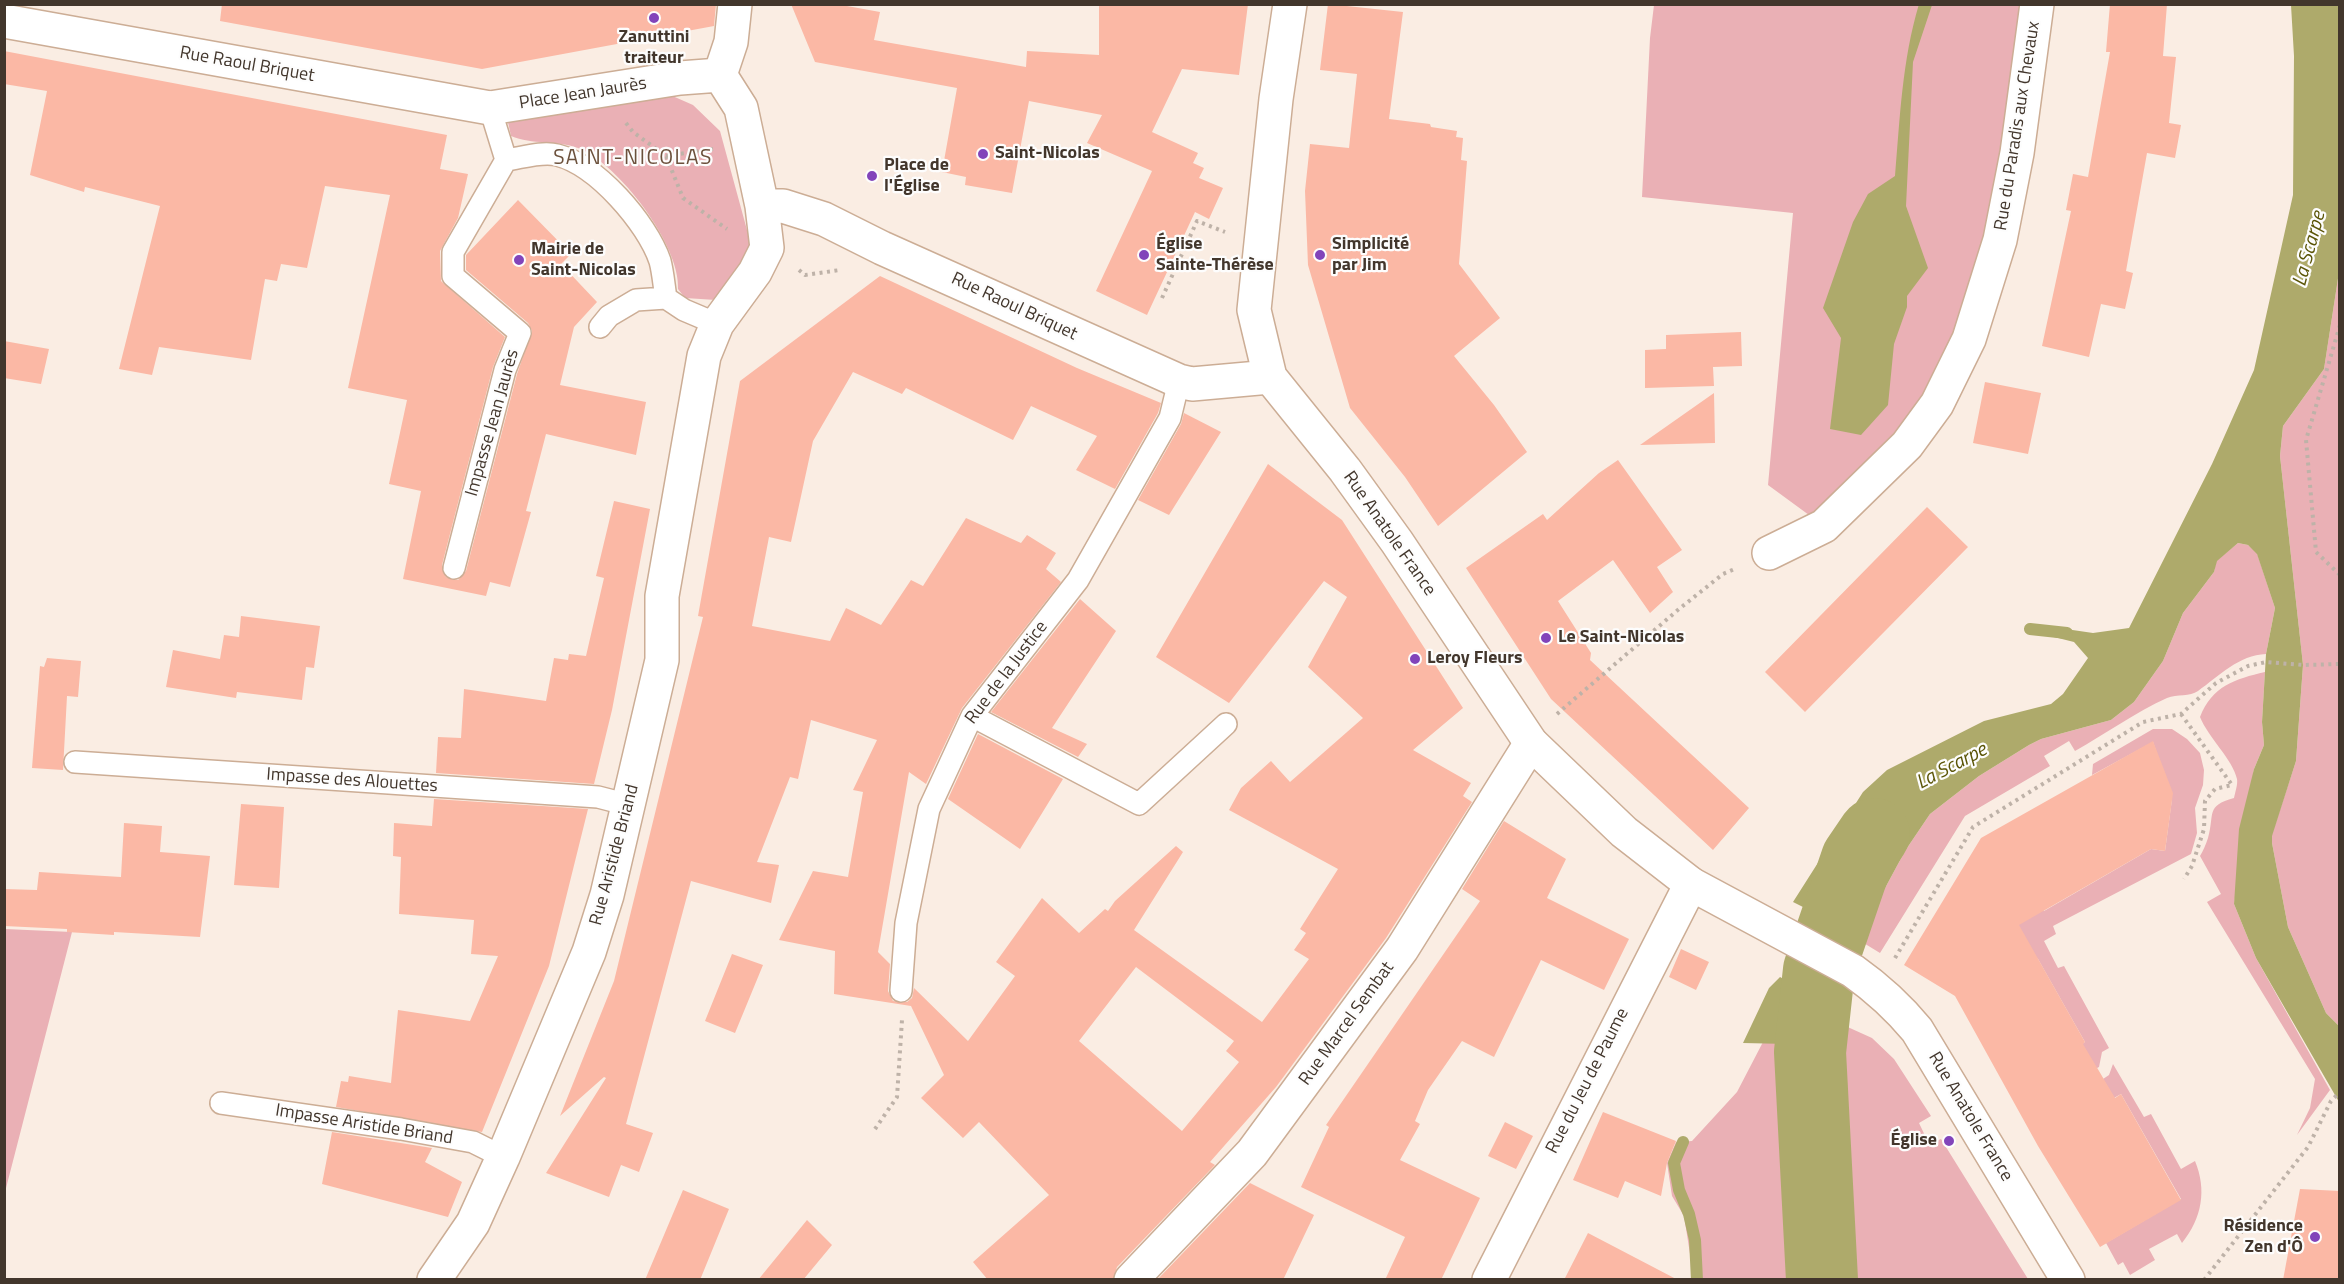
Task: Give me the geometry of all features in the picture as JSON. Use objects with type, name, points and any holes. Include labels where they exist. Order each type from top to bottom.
[{"type":"street","points":[[717,324],[755,272],[767,248],[762,206],[741,108],[720,75],[731,42],[735,4]]},
{"type":"street","name":"Rue Anatole France","points":[[1290,4],[1276,99],[1254,310],[1270,377],[1345,470],[1397,542],[1531,743],[1624,832],[1691,884],[1864,979],[1917,1030],[2068,1280]]},
{"type":"street","name":"Rue du Paradis aux Chevaux","points":[[1769,553],[1824,526],[1907,446],[1937,404],[1969,339],[2000,240],[2017,153],[2037,4]]},
{"type":"street","name":"Rue Raoul Briquet","points":[[4,21],[490,108]]},
{"type":"street","name":"Place Jean Jaurès","points":[[490,108],[680,78],[720,75]]},
{"type":"street","name":"Rue Raoul Briquet","points":[[762,206],[783,206],[824,219],[882,248],[1179,381],[1192,384],[1270,377]]},
{"type":"street","name":"Rue Aristide Briand","points":[[434,1280],[473,1223],[503,1157],[588,952],[607,895],[662,660],[662,596],[681,495],[695,400],[704,356],[717,324]]},
{"type":"street","name":"Rue Marcel Sembat","points":[[1131,1280],[1252,1153],[1402,949],[1531,743]]},
{"type":"street","name":"Rue du Jeu de Paume","points":[[1489,1280],[1691,884]]},
{"type":"lane","points":[[490,108],[506,160],[556,154],[592,171],[625,207],[653,246],[660,263],[666,298]]},
{"type":"lane","name":"Impasse Jean Jaurès","points":[[454,568],[505,370],[520,333],[453,276],[453,252],[506,160]]},
{"type":"lane","points":[[600,327],[609,316],[636,300],[666,298],[684,310],[717,324]]},
{"type":"lane","name":"Rue de la Justice","points":[[901,990],[906,922],[929,809],[972,716],[1078,580],[1170,418],[1179,381]]},
{"type":"lane","points":[[972,716],[1139,804],[1226,724]]},
{"type":"lane","name":"Impasse des Alouettes","points":[[75,762],[587,796],[629,805]]},
{"type":"lane","name":"Impasse Aristide Briand","points":[[221,1103],[452,1138],[482,1146],[503,1157]]},
{"type":"path","points":[[666,156],[693,153],[748,140]]},
{"type":"path","points":[[1162,298],[1197,221],[1215,229]]},
{"type":"path","points":[[2340,325],[2306,440],[2316,552],[2340,575]]},
{"type":"path","points":[[1531,743],[1556,714],[1679,609],[1723,574],[1769,553]]},
{"type":"path","points":[[1864,979],[1893,962],[1973,827],[2143,722],[2181,714],[2216,683],[2248,666],[2266,662],[2303,665],[2340,664]]},
{"type":"path","points":[[2181,714],[2232,786],[2215,789],[2205,801],[2204,828],[2192,866],[2184,879]]},
{"type":"path","points":[[875,1129],[897,1097],[903,1041],[901,990]]},
{"type":"path","points":[[2204,1280],[2308,1148],[2331,1101],[2340,1092]]},
{"type":"shaded area","points":[[1654,5],[2037,5],[1969,339],[1824,526],[1768,485],[1793,213],[1642,197],[1650,38]]},
{"type":"shaded area","points":[[668,94],[693,105],[720,131],[750,241],[744,274],[716,300],[685,298],[678,289],[676,271],[658,229],[644,208],[611,170],[578,148],[527,141],[511,136],[508,122]]},
{"type":"shaded area","points":[[2339,272],[2339,1026],[2326,1013],[2288,927],[2271,837],[2296,761],[2303,665],[2280,456],[2283,426],[2324,369]]},
{"type":"shaded area","points":[[2238,543],[2248,545],[2257,553],[2275,608],[2266,654],[2238,662],[2195,693],[2167,698],[2155,704],[2075,751],[2069,741],[2044,756],[2050,766],[1965,816],[1880,953],[1862,942],[1869,918],[1905,851],[1930,814],[1979,776],[2029,745],[2041,739],[2111,720],[2134,702],[2163,661],[2183,613],[2214,572],[2216,561]]},
{"type":"shaded area","points":[[2265,672],[2262,722],[2264,745],[2254,769],[2234,904],[2256,958],[2330,1090],[2297,1135],[2310,1108],[2315,1079],[2207,902],[2221,894],[2200,856],[2208,838],[2213,812],[2219,804],[2234,798],[2237,781],[2231,764],[2200,717],[2205,706],[2218,691],[2234,681]]},
{"type":"shaded area","points":[[2153,729],[2172,729],[2187,739],[2200,753],[2204,770],[2203,785],[2195,808],[2197,833],[2191,854],[2053,926],[2056,934],[2044,941],[2058,968],[2064,966],[2109,1048],[2102,1052],[2099,1067],[2087,1073],[2073,1050],[2085,1042],[2038,959],[2007,936],[2034,895],[2044,911],[2151,849],[2165,851],[2172,799],[2153,742],[2092,775],[2093,764]]},
{"type":"shaded area","points":[[5,929],[72,932],[5,1192]]},
{"type":"shaded area","points":[[1841,1024],[1872,1038],[1894,1059],[1931,1116],[1919,1123],[1929,1144],[1941,1139],[2028,1279],[1852,1279]]},
{"type":"shaded area","points":[[1763,1042],[1788,1044],[1787,1127],[1791,1279],[1694,1279],[1684,1216],[1672,1196],[1667,1163],[1676,1142],[1692,1141],[1737,1092]]},
{"type":"shaded area","points":[[2113,1064],[2144,1117],[2151,1114],[2181,1169],[2195,1161],[2201,1183],[2198,1214],[2182,1243],[2177,1234],[2149,1249],[2155,1260],[2130,1275],[2123,1262],[2118,1265],[2106,1243],[2181,1199],[2121,1094],[2114,1098],[2103,1079],[2109,1075]]},
{"type":"water","points":[[1919,4],[1932,5],[1913,62],[1906,206],[1928,268],[1907,296],[1907,307],[1894,344],[1888,405],[1861,435],[1830,429],[1841,338],[1823,308],[1853,222],[1868,194],[1895,176],[1905,68]]},
{"type":"water","points":[[2291,5],[2339,5],[2339,272],[2324,369],[2283,426],[2280,456],[2303,665],[2296,761],[2272,836],[2272,843],[2288,927],[2326,1013],[2339,1026],[2339,1102],[2256,958],[2234,904],[2239,829],[2254,769],[2264,745],[2262,722],[2266,654],[2275,608],[2257,554],[2248,545],[2238,543],[2217,561],[2214,572],[2183,613],[2163,661],[2134,702],[2111,720],[2041,739],[2029,745],[1979,776],[1930,814],[1905,851],[1869,918],[1862,942],[1835,923],[1793,902],[1863,792],[1887,770],[1984,721],[2051,704],[2063,694],[2088,658],[2074,642],[2050,636],[2052,627],[2093,633],[2129,628],[2212,464],[2254,370],[2293,195],[2294,56]]},
{"type":"water","points":[[1780,977],[1842,1011],[1841,1024],[1847,1080],[1852,1279],[1791,1279],[1787,1127],[1788,1044],[1743,1043],[1769,988]]},
{"type":"building","points":[[222,4],[716,4],[714,26],[482,69],[220,21]]},
{"type":"building","points":[[791,4],[836,4],[880,12],[874,40],[1026,67],[1027,51],[1099,55],[1099,4],[1248,4],[1239,75],[1182,69],[1152,132],[1198,153],[1193,163],[1204,168],[1199,178],[1223,188],[1209,219],[1195,212],[1147,315],[1096,291],[1152,171],[1087,143],[1102,115],[1029,101],[1012,193],[965,185],[966,177],[942,172],[957,88],[815,62]]},
{"type":"building","points":[[1328,4],[1403,12],[1389,119],[1430,124],[1431,127],[1457,131],[1456,137],[1463,138],[1461,160],[1467,161],[1459,264],[1500,318],[1454,356],[1494,405],[1527,452],[1438,526],[1405,477],[1350,408],[1308,265],[1305,191],[1310,144],[1349,148],[1357,74],[1320,70]]},
{"type":"building","points":[[2110,4],[2167,4],[2163,56],[2176,57],[2169,123],[2181,125],[2175,158],[2147,153],[2126,271],[2133,273],[2125,309],[2101,304],[2089,357],[2042,346],[2071,211],[2066,210],[2073,174],[2088,177],[2110,52],[2106,52]]},
{"type":"building","points":[[4,51],[447,135],[440,169],[468,174],[458,218],[440,251],[441,281],[505,337],[493,367],[442,565],[446,577],[458,580],[466,571],[517,374],[532,331],[528,323],[466,270],[466,255],[518,200],[571,254],[561,264],[597,302],[574,327],[560,385],[646,402],[636,455],[546,434],[526,511],[531,512],[510,587],[490,582],[486,596],[403,579],[421,491],[389,484],[407,400],[348,388],[390,195],[325,186],[307,268],[281,264],[277,281],[265,279],[251,360],[159,347],[152,375],[119,369],[160,206],[85,187],[84,192],[30,175],[47,91],[4,84]]},
{"type":"building","points":[[880,276],[1077,368],[1161,403],[1158,413],[1115,489],[1076,470],[1097,436],[1031,406],[1013,440],[906,388],[902,394],[853,372],[813,441],[791,542],[769,537],[752,626],[830,641],[846,608],[881,625],[911,580],[923,586],[966,518],[1021,543],[1027,535],[1056,553],[1046,569],[1061,582],[962,708],[926,784],[909,772],[878,952],[890,964],[888,991],[893,1001],[907,1002],[912,998],[914,988],[968,1041],[1015,976],[996,962],[1042,898],[1079,933],[1105,909],[1108,911],[1115,901],[1176,846],[1183,852],[1134,930],[1262,1022],[1309,959],[1294,950],[1306,933],[1300,929],[1338,869],[1229,810],[1241,788],[1271,761],[1290,782],[1363,718],[1308,667],[1347,597],[1324,581],[1229,703],[1156,657],[1268,464],[1342,520],[1463,708],[1413,750],[1471,783],[1463,796],[1472,802],[1386,938],[1276,1087],[1210,1162],[1215,1165],[1117,1267],[1113,1280],[988,1280],[973,1262],[1049,1195],[979,1122],[963,1138],[921,1098],[944,1075],[911,1006],[834,994],[835,951],[779,940],[813,871],[848,877],[863,792],[853,790],[877,740],[811,720],[798,779],[790,777],[757,862],[779,865],[771,903],[691,881],[626,1124],[653,1133],[639,1172],[621,1165],[609,1197],[546,1173],[606,1078],[604,1077],[560,1116],[614,981],[703,617],[698,616],[740,381]],"holes":[[[1136,967],[1234,1041],[1226,1051],[1239,1062],[1182,1131],[1079,1041]]]},
{"type":"building","points":[[1741,332],[1742,366],[1713,367],[1714,386],[1645,388],[1645,350],[1666,349],[1666,335]]},
{"type":"building","points":[[4,341],[49,349],[41,384],[4,378]]},
{"type":"building","points":[[1985,382],[2041,393],[2028,454],[1973,443]]},
{"type":"building","points":[[1714,393],[1715,443],[1640,445]]},
{"type":"building","points":[[1184,413],[1221,432],[1169,515],[1138,500],[1181,424]]},
{"type":"building","points":[[1618,460],[1682,550],[1657,567],[1673,592],[1650,613],[1613,560],[1558,601],[1591,653],[1590,660],[1749,808],[1713,850],[1551,699],[1466,568],[1543,514],[1547,520],[1599,473]]},
{"type":"building","points":[[614,501],[650,509],[612,710],[594,784],[436,773],[438,737],[461,738],[464,689],[546,701],[554,658],[568,660],[569,654],[586,656],[604,578],[596,576]]},
{"type":"building","points":[[1927,507],[1968,547],[1805,712],[1765,672]]},
{"type":"building","points":[[1080,599],[1116,631],[1052,728],[1087,744],[1078,757],[991,712]]},
{"type":"building","points":[[241,616],[320,626],[314,668],[306,667],[302,700],[237,692],[236,698],[166,687],[173,650],[220,659],[224,635],[239,637]]},
{"type":"building","points":[[47,658],[81,661],[78,697],[67,696],[63,770],[32,768],[40,666],[44,667]]},
{"type":"building","points":[[978,734],[1063,779],[1020,849],[948,799]]},
{"type":"building","points":[[2153,741],[2173,793],[2165,851],[2151,849],[2019,925],[2085,1042],[2083,1044],[2115,1098],[2121,1094],[2181,1200],[2100,1247],[2038,1146],[1955,996],[1904,965],[1981,838]]},
{"type":"building","points":[[434,799],[588,809],[549,966],[482,1132],[336,1107],[341,1081],[348,1082],[349,1076],[391,1083],[398,1010],[470,1021],[498,956],[471,954],[474,920],[399,914],[401,857],[393,856],[394,823],[432,826]]},
{"type":"building","points":[[241,804],[284,807],[279,888],[234,885]]},
{"type":"building","points":[[1504,821],[1566,859],[1547,898],[1629,939],[1604,990],[1541,960],[1494,1057],[1462,1041],[1428,1090],[1415,1121],[1420,1124],[1400,1160],[1480,1198],[1441,1280],[1385,1280],[1405,1237],[1301,1187],[1329,1127],[1326,1125],[1480,901],[1462,889]]},
{"type":"building","points":[[124,823],[162,826],[160,852],[210,856],[200,937],[114,932],[114,935],[67,932],[67,929],[4,926],[4,889],[37,890],[39,872],[121,877]]},
{"type":"building","points":[[1681,949],[1709,962],[1696,990],[1669,977]]},
{"type":"building","points":[[732,954],[763,965],[735,1033],[705,1021]]},
{"type":"building","points":[[1603,1112],[1676,1141],[1667,1163],[1661,1196],[1625,1181],[1618,1198],[1573,1180]]},
{"type":"building","points":[[1505,1122],[1533,1136],[1516,1169],[1488,1156]]},
{"type":"building","points":[[332,1132],[432,1148],[425,1162],[462,1182],[448,1217],[322,1184]]},
{"type":"building","points":[[1250,1183],[1314,1215],[1283,1280],[1157,1280]]},
{"type":"building","name":"Résidence Zen d'Ô","points":[[2300,1189],[2340,1191],[2340,1280],[2283,1280]]},
{"type":"building","points":[[683,1190],[729,1209],[700,1280],[645,1280]]},
{"type":"building","points":[[807,1220],[832,1245],[803,1280],[758,1280]]},
{"type":"building","points":[[1588,1233],[1678,1280],[1564,1280]]},
{"type":"waterway","points":[[2030,629],[2067,633]]},
{"type":"waterway","name":"La Scarpe","points":[[1822,1280],[1810,1052],[1819,970],[1857,859],[1874,834]]},
{"type":"waterway","points":[[1683,1142],[1674,1163],[1679,1190],[1689,1214],[1695,1240],[1697,1280]]},
{"type":"place","name":"Zanuttini traiteur","points":[[654,18]]},
{"type":"place","name":"Saint-Nicolas","points":[[983,154]]},
{"type":"place","name":"Place de l'Église","points":[[872,176]]},
{"type":"place","name":"Église Sainte-Thérèse","points":[[1144,255]]},
{"type":"place","name":"Simplicité par Jim","points":[[1320,255]]},
{"type":"place","name":"Mairie de Saint-Nicolas","points":[[519,260]]},
{"type":"place","name":"Le Saint-Nicolas","points":[[1546,638]]},
{"type":"place","name":"Leroy Fleurs","points":[[1415,659]]},
{"type":"place","name":"Église","points":[[1949,1141]]},
{"type":"place","name":"Résidence Zen d'Ô","points":[[2315,1237]]},
{"type":"district","name":"SAINT-NICOLAS","points":[[633,159]]}]
